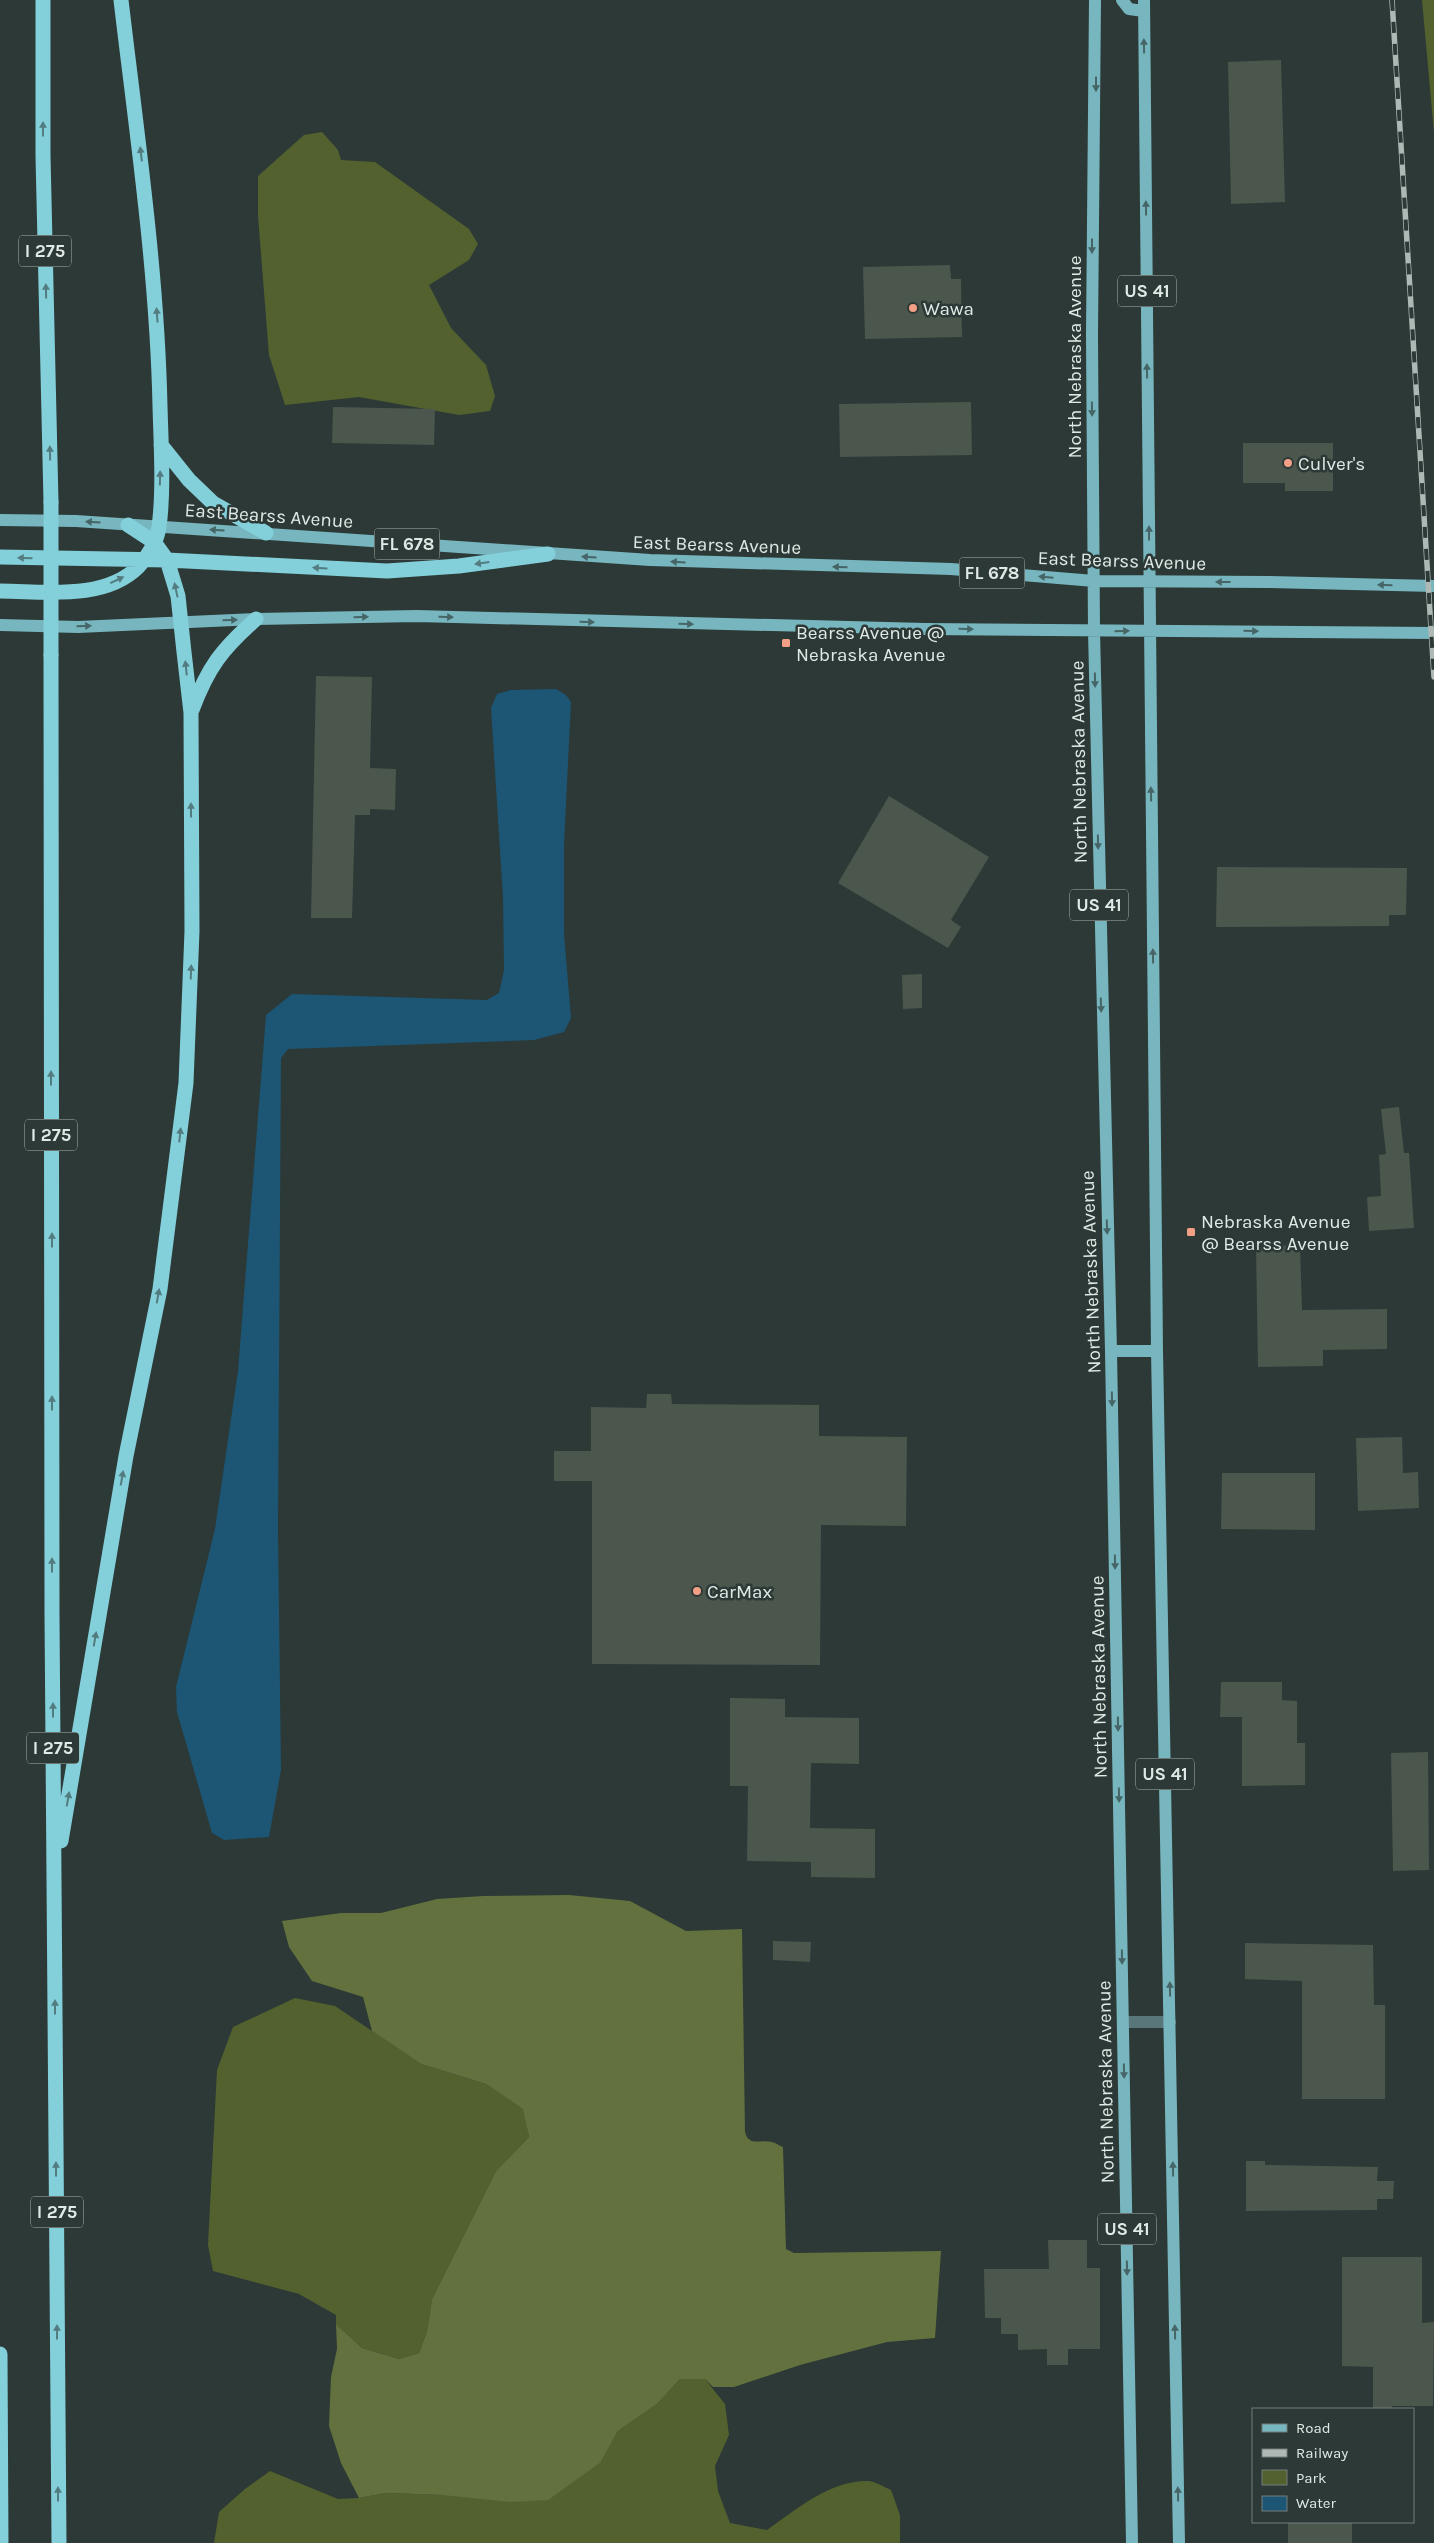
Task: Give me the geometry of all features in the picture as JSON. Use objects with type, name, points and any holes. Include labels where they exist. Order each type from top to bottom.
[{"type":"highway","name":"I 275","points":[[43,0],[43,156],[51,502],[54,1882],[59,2543]]},
{"type":"highway","points":[[0,591],[96,588],[117,582],[129,574],[144,559],[154,542],[159,526],[160,445],[155,286],[121,0]]},
{"type":"highway","points":[[160,445],[179,469],[212,503],[266,533]]},
{"type":"highway","points":[[54,1882],[126,1456],[160,1289],[179,1150],[186,1082],[192,931],[191,714],[181,622],[173,576],[167,560],[154,542],[128,525]]},
{"type":"highway","points":[[0,557],[144,559],[388,571],[459,566],[548,554]]},
{"type":"highway","points":[[191,714],[211,666],[235,638],[256,619]]},
{"type":"highway","points":[[0,2354],[1,2543]]},
{"type":"main road","name":"North Nebraska Avenue","points":[[1095,0],[1092,326],[1094,631],[1111,1351],[1132,2543]]},
{"type":"main road","points":[[1122,0],[1129,9],[1144,6]]},
{"type":"main road","name":"US 41","points":[[1144,6],[1157,1351],[1179,2543]]},
{"type":"main road","name":"East Bearss Avenue","points":[[0,520],[76,521],[548,554],[752,565],[951,569],[1094,582],[1268,582],[1434,586]]},
{"type":"main road","points":[[0,625],[78,627],[256,619],[417,616],[688,624],[1094,631],[1434,633]]},
{"type":"main road","points":[[1111,1351],[1157,1351]]},
{"type":"street","points":[[1123,2022],[1170,2022]]},
{"type":"green space","points":[[1422,0],[1434,0],[1434,133]]},
{"type":"green space","points":[[322,132],[338,150],[341,160],[375,162],[469,229],[478,244],[469,260],[429,285],[451,328],[486,365],[495,396],[490,411],[459,415],[359,397],[285,405],[269,355],[258,216],[258,176],[304,135]]},
{"type":"green space","points":[[569,1895],[630,1901],[686,1931],[742,1929],[745,2132],[752,2141],[768,2141],[783,2147],[786,2249],[794,2253],[941,2251],[935,2338],[887,2342],[800,2365],[734,2387],[713,2387],[705,2379],[680,2379],[657,2404],[618,2431],[601,2462],[548,2500],[511,2502],[443,2495],[386,2493],[359,2498],[341,2463],[329,2426],[331,2377],[337,2349],[336,2324],[362,2348],[399,2359],[419,2353],[427,2331],[432,2299],[496,2171],[529,2137],[523,2109],[486,2084],[421,2064],[372,2031],[363,1997],[312,1981],[289,1947],[282,1921],[341,1913],[381,1913],[437,1899],[483,1896]]},
{"type":"green space","points":[[295,1998],[335,2006],[421,2064],[486,2084],[524,2109],[529,2137],[496,2171],[432,2299],[427,2331],[419,2353],[399,2359],[362,2348],[336,2324],[336,2315],[299,2294],[213,2271],[208,2245],[217,2070],[233,2027]]},
{"type":"green space","points":[[680,2379],[705,2379],[725,2404],[729,2435],[715,2466],[718,2491],[730,2523],[767,2530],[802,2505],[827,2491],[841,2485],[869,2481],[891,2490],[900,2515],[900,2543],[214,2543],[219,2512],[245,2489],[270,2471],[338,2499],[359,2498],[386,2493],[443,2495],[601,2462],[618,2431],[657,2404]]},
{"type":"water","points":[[556,689],[566,695],[571,702],[564,844],[564,934],[571,1018],[564,1032],[534,1040],[288,1049],[281,1058],[278,1530],[281,1770],[269,1837],[224,1840],[212,1833],[177,1712],[176,1687],[215,1529],[238,1371],[266,1015],[292,994],[487,1000],[499,993],[504,970],[503,897],[491,708],[497,694],[511,690]]},
{"type":"building","points":[[1281,60],[1285,202],[1231,204],[1228,62]]},
{"type":"building","name":"Wawa","points":[[950,265],[951,279],[961,279],[962,337],[865,339],[863,267]]},
{"type":"building","points":[[971,402],[972,455],[840,457],[839,404]]},
{"type":"building","points":[[333,407],[435,409],[434,445],[332,443]]},
{"type":"building","name":"Culver's","points":[[1243,443],[1333,443],[1333,491],[1285,491],[1285,483],[1243,483]]},
{"type":"building","points":[[316,676],[372,677],[370,768],[396,769],[395,810],[370,809],[370,815],[355,815],[352,918],[311,918]]},
{"type":"building","points":[[889,796],[989,857],[951,920],[961,927],[948,948],[838,883]]},
{"type":"building","points":[[1217,867],[1407,868],[1406,915],[1389,915],[1389,926],[1216,927]]},
{"type":"building","points":[[922,974],[922,1008],[903,1009],[902,975]]},
{"type":"building","points":[[1399,1107],[1404,1153],[1409,1153],[1414,1228],[1369,1231],[1367,1197],[1381,1196],[1379,1155],[1386,1154],[1381,1109]]},
{"type":"building","points":[[1300,1245],[1302,1310],[1387,1309],[1387,1349],[1323,1350],[1323,1366],[1258,1367],[1256,1247]]},
{"type":"building","points":[[647,1394],[671,1394],[672,1404],[819,1405],[819,1436],[907,1437],[906,1526],[821,1525],[820,1665],[592,1664],[592,1481],[554,1481],[554,1451],[591,1451],[591,1407],[646,1408]]},
{"type":"building","points":[[1402,1437],[1403,1473],[1418,1472],[1419,1508],[1358,1511],[1356,1438]]},
{"type":"building","points":[[1222,1473],[1315,1473],[1315,1530],[1221,1529]]},
{"type":"building","points":[[1221,1682],[1282,1682],[1282,1700],[1297,1701],[1297,1743],[1305,1743],[1305,1785],[1242,1786],[1242,1717],[1220,1717]]},
{"type":"building","points":[[730,1698],[785,1699],[785,1717],[859,1718],[859,1764],[811,1763],[810,1828],[875,1829],[875,1878],[811,1877],[811,1862],[747,1861],[748,1786],[730,1786]]},
{"type":"building","points":[[1428,1752],[1429,1870],[1393,1871],[1391,1753]]},
{"type":"building","points":[[773,1941],[811,1942],[810,1962],[773,1960]]},
{"type":"building","points":[[1245,1943],[1373,1945],[1374,2005],[1385,2005],[1385,2099],[1302,2099],[1302,1981],[1245,1979]]},
{"type":"building","points":[[1246,2161],[1265,2161],[1265,2165],[1378,2167],[1377,2181],[1394,2181],[1393,2199],[1377,2199],[1377,2210],[1246,2211]]},
{"type":"building","points":[[1048,2240],[1087,2240],[1087,2268],[1100,2268],[1100,2349],[1068,2349],[1068,2365],[1047,2365],[1047,2349],[1018,2350],[1018,2334],[1001,2334],[1001,2318],[985,2318],[984,2269],[1049,2269]]},
{"type":"building","points":[[1342,2257],[1422,2257],[1422,2323],[1434,2322],[1433,2406],[1373,2408],[1373,2367],[1342,2366]]},
{"type":"building","points":[[1288,2523],[1352,2523],[1352,2543],[1288,2543]]},
{"type":"railway","points":[[1392,0],[1434,677]]},
{"type":"place","name":"Wawa","points":[[913,308]]},
{"type":"place","name":"Culver's","points":[[1288,463]]},
{"type":"place","name":"Bearss Avenue @ Nebraska Avenue","points":[[786,643]]},
{"type":"place","name":"Nebraska Avenue @ Bearss Avenue","points":[[1191,1232]]},
{"type":"place","name":"CarMax","points":[[697,1591]]}]
